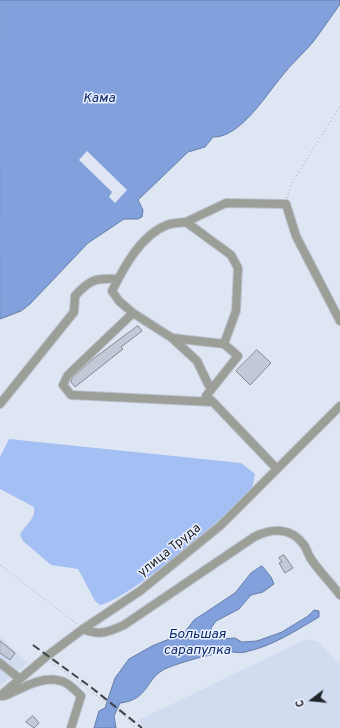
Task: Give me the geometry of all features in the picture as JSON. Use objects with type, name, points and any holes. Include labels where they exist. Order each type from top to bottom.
[{"type":"street","points":[[211,390],[197,361],[172,338],[133,313],[119,301],[112,290],[125,265],[148,238],[167,225],[186,222],[226,203],[286,204],[296,236],[340,321]]},
{"type":"street","points":[[186,222],[231,255],[238,268],[236,311],[224,344]]},
{"type":"street","points":[[0,404],[74,312],[75,296],[85,284],[97,278],[118,279]]},
{"type":"street","points":[[133,313],[68,375],[63,385],[70,395],[213,402]]},
{"type":"street","points":[[172,338],[224,344],[238,356],[206,396],[277,469]]},
{"type":"street","name":"улица Труда","points":[[0,697],[45,658],[83,629],[140,591],[221,526],[340,406]]},
{"type":"street","points":[[83,629],[94,634],[108,633],[124,625],[254,537],[265,532],[276,530],[286,531],[296,537],[304,545],[310,558],[340,595]]},
{"type":"street","points":[[0,663],[20,679]]},
{"type":"street","points":[[0,697],[32,684],[49,680],[62,681],[81,696],[71,728]]},
{"type":"path","points":[[286,204],[292,183],[340,106]]},
{"type":"path","points":[[122,196],[133,206]]},
{"type":"path","points":[[0,565],[83,629]]},
{"type":"path","points":[[45,658],[97,694],[126,717],[135,728]]},
{"type":"shaded area","points":[[9,439],[241,463],[255,474],[250,491],[201,536],[132,589],[113,600],[100,605],[95,601],[78,569],[51,565],[23,541],[20,535],[32,519],[34,507],[0,489],[0,457]]},
{"type":"shaded area","points":[[0,637],[28,663],[0,686]]},
{"type":"shaded area","points":[[306,639],[319,642],[340,665],[340,728],[145,728],[137,721]]},
{"type":"water","name":"Кама","points":[[0,0],[340,0],[340,4],[313,42],[286,72],[252,114],[233,131],[213,137],[205,147],[188,152],[138,200],[143,210],[142,217],[138,219],[124,219],[88,243],[30,304],[21,311],[0,319]]},
{"type":"water","name":"Большая сарапулка","points":[[262,566],[271,577],[274,584],[263,592],[251,595],[239,609],[216,621],[211,628],[212,635],[222,639],[235,638],[242,642],[257,641],[282,632],[308,616],[314,610],[319,611],[319,617],[284,638],[265,646],[243,653],[229,652],[213,654],[167,668],[155,677],[137,698],[120,703],[114,716],[116,728],[94,728],[99,711],[105,708],[115,678],[129,659],[152,646],[184,633],[194,620],[235,593],[251,573]]},
{"type":"pier","points":[[87,151],[127,190],[115,203],[109,197],[112,192],[79,160]]},
{"type":"building","points":[[138,326],[142,331],[121,347],[123,349],[75,387],[71,382],[72,378],[93,359]]},
{"type":"building","points":[[257,350],[271,363],[250,385],[236,371]]},
{"type":"building","points":[[284,555],[293,568],[285,573],[279,563],[282,562],[279,558]]},
{"type":"building","points":[[0,641],[15,653],[10,660],[0,653]]},
{"type":"building","points":[[33,716],[39,723],[34,728],[26,722]]},
{"type":"railway","points":[[33,645],[92,688],[142,728]]}]
